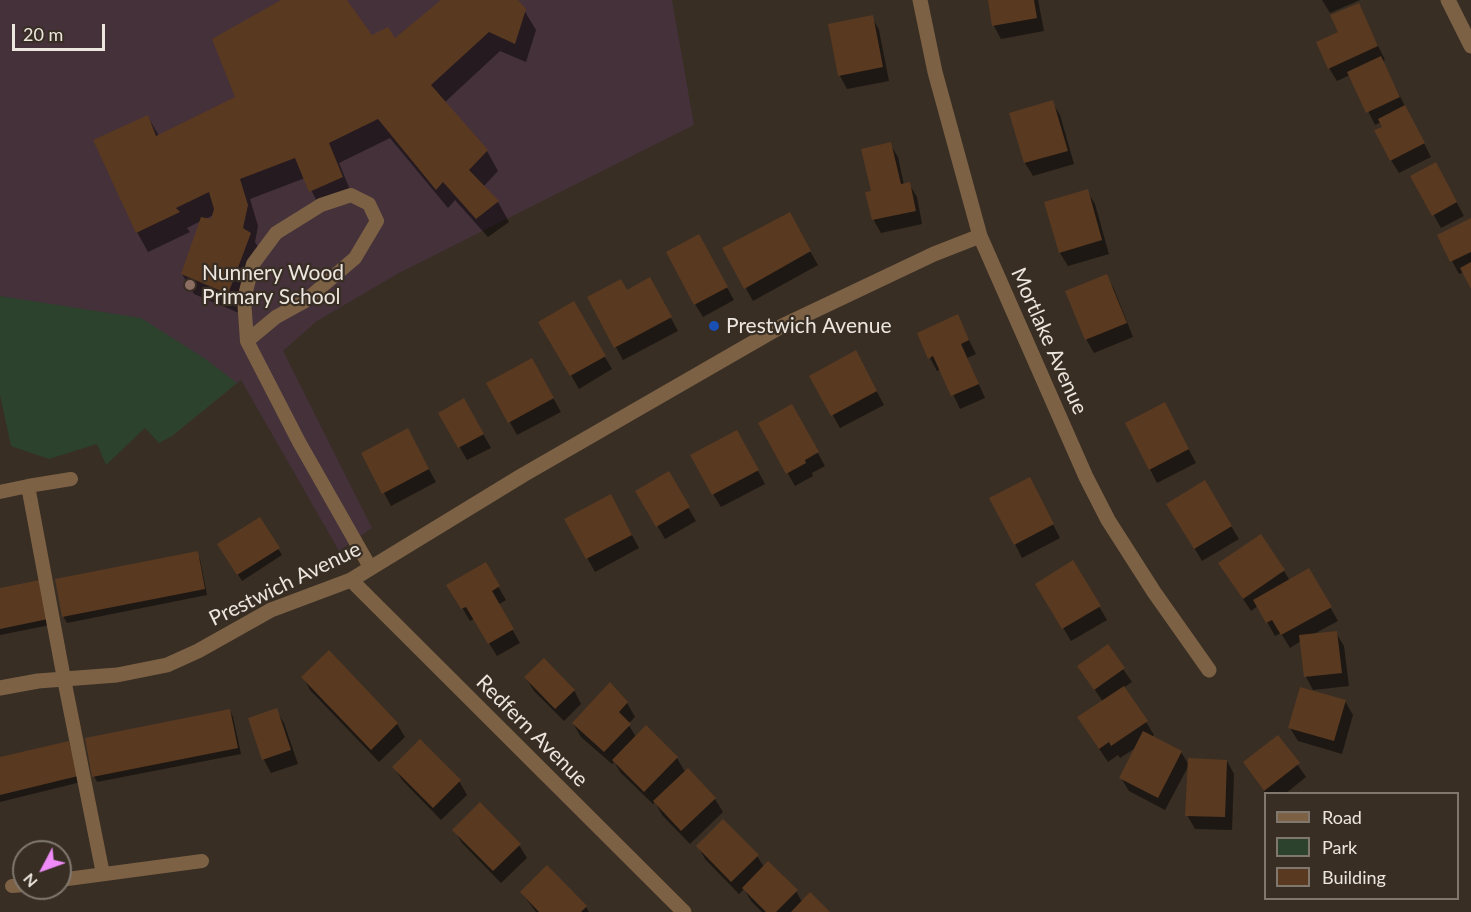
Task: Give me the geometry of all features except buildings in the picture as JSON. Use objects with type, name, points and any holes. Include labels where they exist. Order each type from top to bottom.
[{"type":"street","name":"Mortlake Avenue","points":[[920,0],[935,72],[980,236],[1086,477],[1108,519],[1154,592],[1209,670]]},
{"type":"street","points":[[1448,0],[1471,46]]},
{"type":"street","name":"Prestwich Avenue","points":[[0,688],[64,679],[117,675],[167,665],[198,651],[271,610],[351,580],[523,475],[780,327],[934,254],[980,236]]},
{"type":"street","name":"Redfern Avenue","points":[[351,580],[684,912]]},
{"type":"lane","points":[[248,341],[276,317],[305,301],[355,258],[377,221],[369,204],[351,195],[321,204],[276,233],[253,264],[244,299],[248,341],[299,442],[370,567]]},
{"type":"lane","points":[[0,492],[71,479]]},
{"type":"lane","points":[[28,486],[103,874]]},
{"type":"lane","points":[[72,878],[202,861]]},
{"type":"shaded area","name":"Nunnery Wood Primary School","points":[[0,0],[672,0],[694,125],[399,273],[317,321],[283,351],[372,528],[339,551],[241,380],[172,436],[19,300],[0,296]]},
{"type":"green space","points":[[0,296],[141,318],[204,358],[237,383],[172,436],[159,443],[145,428],[106,465],[97,444],[49,459],[11,446],[0,395]]},
{"type":"place","name":"Nunnery Wood Primary School","points":[[190,285]]},
{"type":"place","name":"Prestwich Avenue","points":[[714,326]]}]
